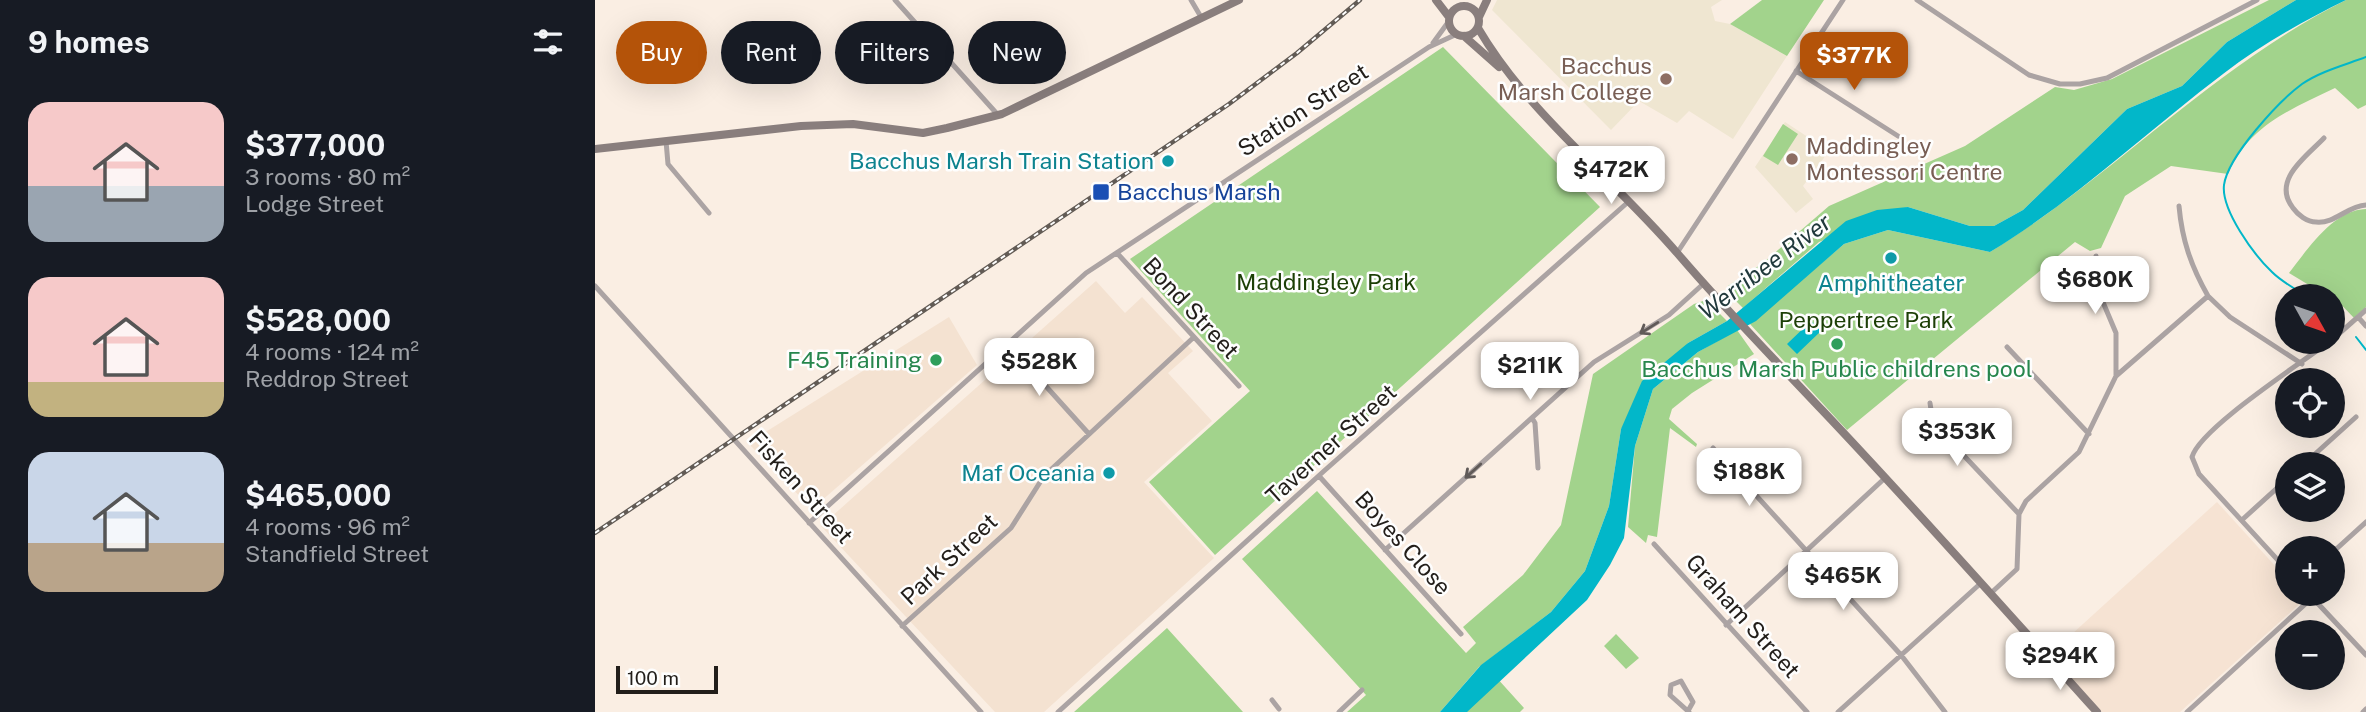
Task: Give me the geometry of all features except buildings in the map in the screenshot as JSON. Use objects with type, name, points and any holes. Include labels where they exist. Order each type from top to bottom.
[{"type":"main road","points":[[595,149],[801,126],[853,124],[923,133],[998,115],[1239,0]]},
{"type":"main road","points":[[1436,0],[1461,35],[1524,91],[1677,253],[1702,285],[1885,478],[2097,712]]},
{"type":"main road","points":[[1449,0],[1473,9],[1479,18]]},
{"type":"main road","points":[[1449,19],[1460,6],[1476,0]]},
{"type":"main road","points":[[1487,0],[1479,18],[1478,28],[1524,91]]},
{"type":"main road","points":[[1461,35],[1478,28]]},
{"type":"street","points":[[895,0],[998,115]]},
{"type":"street","points":[[1191,0],[1201,17]]},
{"type":"street","points":[[1677,253],[1843,0]]},
{"type":"street","points":[[1917,0],[2029,75],[2042,80],[2080,84],[2107,78],[2257,0]]},
{"type":"street","name":"Station Street","points":[[809,523],[1086,273],[1429,47],[1442,35],[1449,19]]},
{"type":"street","name":"Station Street","points":[[1429,47],[1461,35]]},
{"type":"street","points":[[1796,71],[1898,136]]},
{"type":"street","points":[[2324,138],[2292,170],[2288,179],[2285,189],[2293,208],[2307,220],[2316,223],[2331,220],[2349,209],[2366,205]]},
{"type":"street","points":[[666,141],[669,164],[709,213]]},
{"type":"street","name":"Taverner Street","points":[[1058,712],[1318,476],[1627,202]]},
{"type":"street","points":[[2179,206],[2182,239],[2194,270],[2209,296],[2231,317],[2302,364]]},
{"type":"street","name":"Bond Street","points":[[1117,254],[1240,386]]},
{"type":"street","points":[[2096,256],[2097,288],[2116,333],[2116,376]]},
{"type":"street","points":[[1385,550],[1594,362],[1669,315],[1702,285]]},
{"type":"street","name":"Fisken Street","points":[[595,286],[981,712]]},
{"type":"street","points":[[1990,594],[2017,569],[2019,514],[2026,501],[2079,452],[2116,376],[2209,296]]},
{"type":"street","points":[[2345,328],[2366,310]]},
{"type":"street","points":[[2358,317],[2366,326]]},
{"type":"street","name":"Park Street","points":[[902,626],[1011,528],[1044,476],[1194,337]]},
{"type":"street","points":[[1008,344],[1089,434]]},
{"type":"street","points":[[2007,347],[2089,434]]},
{"type":"street","points":[[2275,556],[2199,474],[2193,465],[2194,450],[2229,416],[2314,354]]},
{"type":"street","points":[[1930,403],[1933,423],[2019,514]]},
{"type":"street","points":[[2317,452],[2356,416]]},
{"type":"street","points":[[1532,418],[1535,423],[1538,468]]},
{"type":"street","points":[[1713,448],[1901,655],[1945,712]]},
{"type":"street","name":"Boyes Close","points":[[1318,476],[1461,634]]},
{"type":"street","points":[[1726,625],[1885,478]]},
{"type":"street","points":[[2243,519],[2275,490]]},
{"type":"street","points":[[2345,541],[2366,522]]},
{"type":"street","name":"Graham Street","points":[[1654,544],[1807,712]]},
{"type":"street","points":[[1838,712],[1981,583]]},
{"type":"street","points":[[2187,712],[2299,606]]},
{"type":"street","points":[[2319,606],[2366,655]]},
{"type":"street","points":[[1681,681],[1693,702],[1688,711],[1670,695],[1671,685],[1681,681]]},
{"type":"street","points":[[1339,712],[1362,690]]},
{"type":"street","points":[[1272,700],[1279,711]]},
{"type":"shaded area","name":"Bacchus Marsh College","points":[[1497,0],[1722,0],[1711,7],[1715,21],[1730,24],[1787,56],[1733,139],[1689,111],[1677,123],[1639,101],[1611,130],[1492,10]]},
{"type":"shaded area","name":"Maddingley Montessori Centre","points":[[1785,122],[1829,151],[1803,186],[1813,199],[1796,213],[1755,167]]},
{"type":"shaded area","points":[[1096,281],[1125,313],[1142,297],[1193,351],[1168,373],[1212,421],[1144,482],[1214,558],[1044,712],[995,712],[821,526]]},
{"type":"shaded area","points":[[949,317],[977,365],[812,509],[748,443]]},
{"type":"shaded area","points":[[2217,502],[2275,566],[2275,606],[2297,606],[2282,620],[2275,620],[2275,626],[2180,712],[2102,712],[2050,654]]},
{"type":"green space","points":[[1762,0],[1824,0],[1787,56],[1730,24]]},
{"type":"green space","points":[[2269,0],[2296,0],[2227,42],[2182,86],[2127,109],[2023,210],[1994,226],[1970,226],[1908,207],[1819,242],[1743,308],[1729,294],[1728,286],[1763,263],[1829,206],[1965,146],[2055,87],[2074,90],[2112,79]]},
{"type":"green space","name":"Peppertree Park","points":[[2346,0],[2366,0],[2366,105],[2358,109],[2335,88],[2287,112],[2259,131],[2247,143],[2228,174],[2171,166],[2125,196],[2101,248],[2090,251],[2075,242],[1847,430],[1750,324],[1844,244],[1888,230],[1990,252],[2080,190],[2251,57]]},
{"type":"green space","name":"Maddingley Park","points":[[1443,47],[1600,207],[1215,555],[1149,482],[1250,391],[1130,259]]},
{"type":"green space","points":[[1783,124],[1798,134],[1778,165],[1763,156]]},
{"type":"green space","points":[[2366,209],[2366,307],[2354,318],[2345,309],[2345,284],[2307,284],[2289,273],[2322,232],[2354,211]]},
{"type":"green space","points":[[1706,300],[1727,321],[1688,343],[1621,429],[1609,506],[1585,571],[1551,612],[1479,667],[1440,712],[1347,712],[1366,695],[1242,559],[1317,491],[1466,653],[1476,643],[1463,627],[1523,575],[1561,525],[1593,374],[1694,304]]},
{"type":"green space","points":[[1737,330],[1754,354],[1692,393],[1672,409],[1669,419],[1697,444],[1696,447],[1670,428],[1657,537],[1648,535],[1646,543],[1628,527],[1635,446],[1653,389],[1698,352]]},
{"type":"green space","points":[[1167,628],[1243,712],[1074,712]]},
{"type":"green space","points":[[1616,634],[1639,658],[1626,669],[1604,646]]},
{"type":"green space","points":[[1496,677],[1524,708],[1520,712],[1456,712]]},
{"type":"water","points":[[2296,0],[2346,0],[2314,16],[2237,63],[2080,189],[1990,252],[1888,230],[1844,244],[1756,321],[1698,352],[1653,389],[1635,446],[1624,538],[1587,600],[1467,712],[1440,712],[1481,665],[1551,612],[1585,571],[1609,506],[1621,429],[1642,381],[1688,343],[1727,321],[1846,221],[1877,210],[1908,207],[1970,226],[1994,226],[2023,210],[2127,109],[2182,86],[2227,42]]},
{"type":"water","points":[[1811,321],[1821,331],[1797,354],[1787,344]]},
{"type":"waterway","points":[[2288,284],[2276,276],[2248,244],[2233,219],[2224,195],[2228,173],[2244,145],[2292,92],[2317,75],[2366,57]]},
{"type":"waterway","points":[[2356,337],[2366,350]]},
{"type":"railway","points":[[595,533],[1229,104],[1297,53],[1360,0]]},
{"type":"place","name":"Bacchus Marsh College","points":[[1666,79]]},
{"type":"place","name":"Maddingley Montessori Centre","points":[[1792,159]]},
{"type":"place","name":"Bacchus Marsh Train Station","points":[[1168,161]]},
{"type":"place","name":"Bacchus Marsh","points":[[1101,192]]},
{"type":"place","name":"Amphitheater","points":[[1891,258]]},
{"type":"place","name":"Bacchus Marsh Public childrens pool","points":[[1837,344]]},
{"type":"place","name":"F45 Training","points":[[936,360]]},
{"type":"place","name":"Maf Oceania","points":[[1109,473]]},
{"type":"water label","name":"Werribee River","points":[[1765,267]]}]
